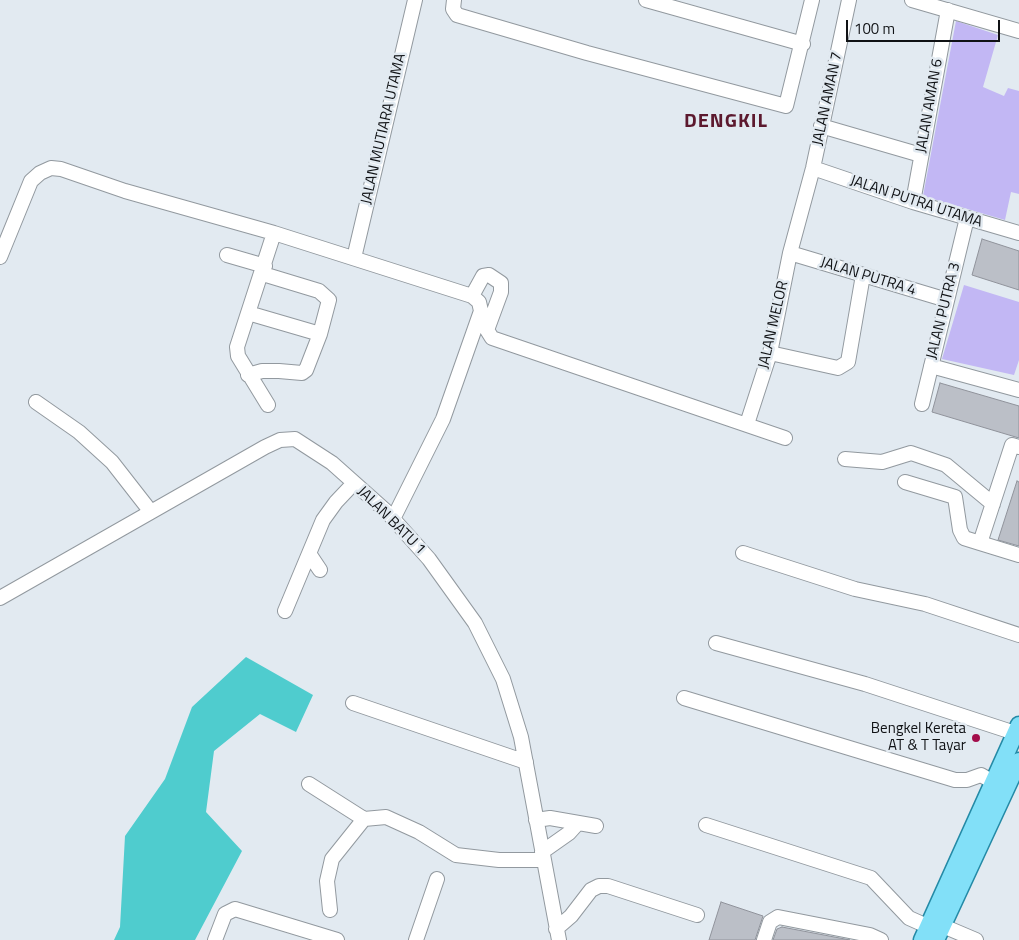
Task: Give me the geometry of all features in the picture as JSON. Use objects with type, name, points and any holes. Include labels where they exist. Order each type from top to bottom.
[{"type":"main road","points":[[932,933],[993,782],[1017,729]]},
{"type":"main road","points":[[932,933],[1019,761]]},
{"type":"street","name":"JALAN MUTIARA UTAMA","points":[[354,258],[415,0]]},
{"type":"street","points":[[454,0],[453,9],[457,14],[587,53],[786,106],[812,0]]},
{"type":"street","points":[[646,0],[686,5],[802,44]]},
{"type":"street","name":"JALAN AMAN 7","points":[[790,253],[813,168],[849,0]]},
{"type":"street","points":[[912,0],[1019,32]]},
{"type":"street","name":"JALAN AMAN 6","points":[[913,202],[948,10]]},
{"type":"street","points":[[821,126],[921,155]]},
{"type":"street","points":[[0,257],[31,181],[40,173],[50,168],[62,169],[125,191],[354,258],[472,296],[479,302],[481,311],[443,419],[393,519]]},
{"type":"street","name":"JALAN PUTRA UTAMA","points":[[813,168],[913,202],[1019,234]]},
{"type":"street","name":"JALAN PUTRA 3","points":[[922,404],[967,218]]},
{"type":"street","points":[[268,405],[248,376],[238,356],[237,347],[264,270],[274,234]]},
{"type":"street","name":"JALAN PUTRA 4","points":[[790,253],[947,300]]},
{"type":"street","name":"JALAN MELOR","points":[[747,424],[770,354],[790,253]]},
{"type":"street","points":[[227,255],[326,294],[329,300],[320,334],[306,370],[302,373],[279,371],[262,372],[248,376]]},
{"type":"street","points":[[472,296],[483,276],[489,275],[501,283],[501,292],[487,330],[492,338],[786,438]]},
{"type":"street","points":[[770,354],[838,368],[848,362],[863,275]]},
{"type":"street","points":[[248,313],[320,334]]},
{"type":"street","points":[[931,366],[1019,390]]},
{"type":"street","points":[[36,402],[79,432],[112,462],[151,512]]},
{"type":"street","name":"JALAN BATU 1","points":[[0,598],[280,440],[295,439],[332,463],[393,519],[429,559],[476,622],[504,679],[521,737],[558,935]]},
{"type":"street","points":[[980,543],[1012,445],[1019,447]]},
{"type":"street","points":[[845,459],[882,462],[911,453],[946,465],[993,504]]},
{"type":"street","points":[[905,482],[955,497],[960,530],[964,538],[1019,555]]},
{"type":"street","points":[[286,611],[328,512],[354,483]]},
{"type":"street","points":[[743,553],[855,589],[925,604],[1019,636]]},
{"type":"street","points":[[310,555],[320,570]]},
{"type":"street","points":[[716,643],[865,684],[1017,729]]},
{"type":"street","points":[[684,698],[955,780],[967,780],[981,775],[993,782]]},
{"type":"street","points":[[353,703],[526,762]]},
{"type":"street","points":[[309,784],[364,818],[386,817],[419,832],[456,855],[499,860],[543,856],[578,823]]},
{"type":"street","points":[[330,910],[327,882],[332,859],[340,846],[364,818]]},
{"type":"street","points":[[536,820],[550,818],[596,826]]},
{"type":"street","points":[[706,825],[871,878],[909,918],[932,933],[976,940]]},
{"type":"street","points":[[416,940],[437,880]]},
{"type":"street","points":[[558,935],[591,890],[599,886],[608,886],[697,915]]},
{"type":"street","points":[[215,940],[225,914],[235,909],[327,938]]},
{"type":"street","points":[[764,940],[770,922],[778,917],[870,936],[881,940]]},
{"type":"shaded area","points":[[956,21],[998,35],[983,87],[1004,96],[1008,88],[1019,91],[1019,194],[1011,192],[1005,220],[923,196]]},
{"type":"shaded area","points":[[964,285],[1019,302],[1019,360],[1014,375],[942,359]]},
{"type":"water","points":[[246,657],[313,695],[296,732],[260,714],[214,751],[206,812],[242,851],[195,940],[114,940],[120,927],[125,836],[165,779],[192,707]]},
{"type":"building","points":[[982,239],[1019,251],[1019,290],[972,275]]},
{"type":"building","points":[[940,383],[1019,406],[1019,438],[932,412]]},
{"type":"building","points":[[1017,481],[1019,482],[1019,546],[998,540]]},
{"type":"building","points":[[721,902],[763,916],[755,940],[709,940]]},
{"type":"building","points":[[782,927],[850,940],[773,940],[777,929]]},
{"type":"place","name":"Bengkel Kereta AT & T Tayar","points":[[976,738]]},
{"type":"district","name":"DENGKIL","points":[[726,122]]}]
